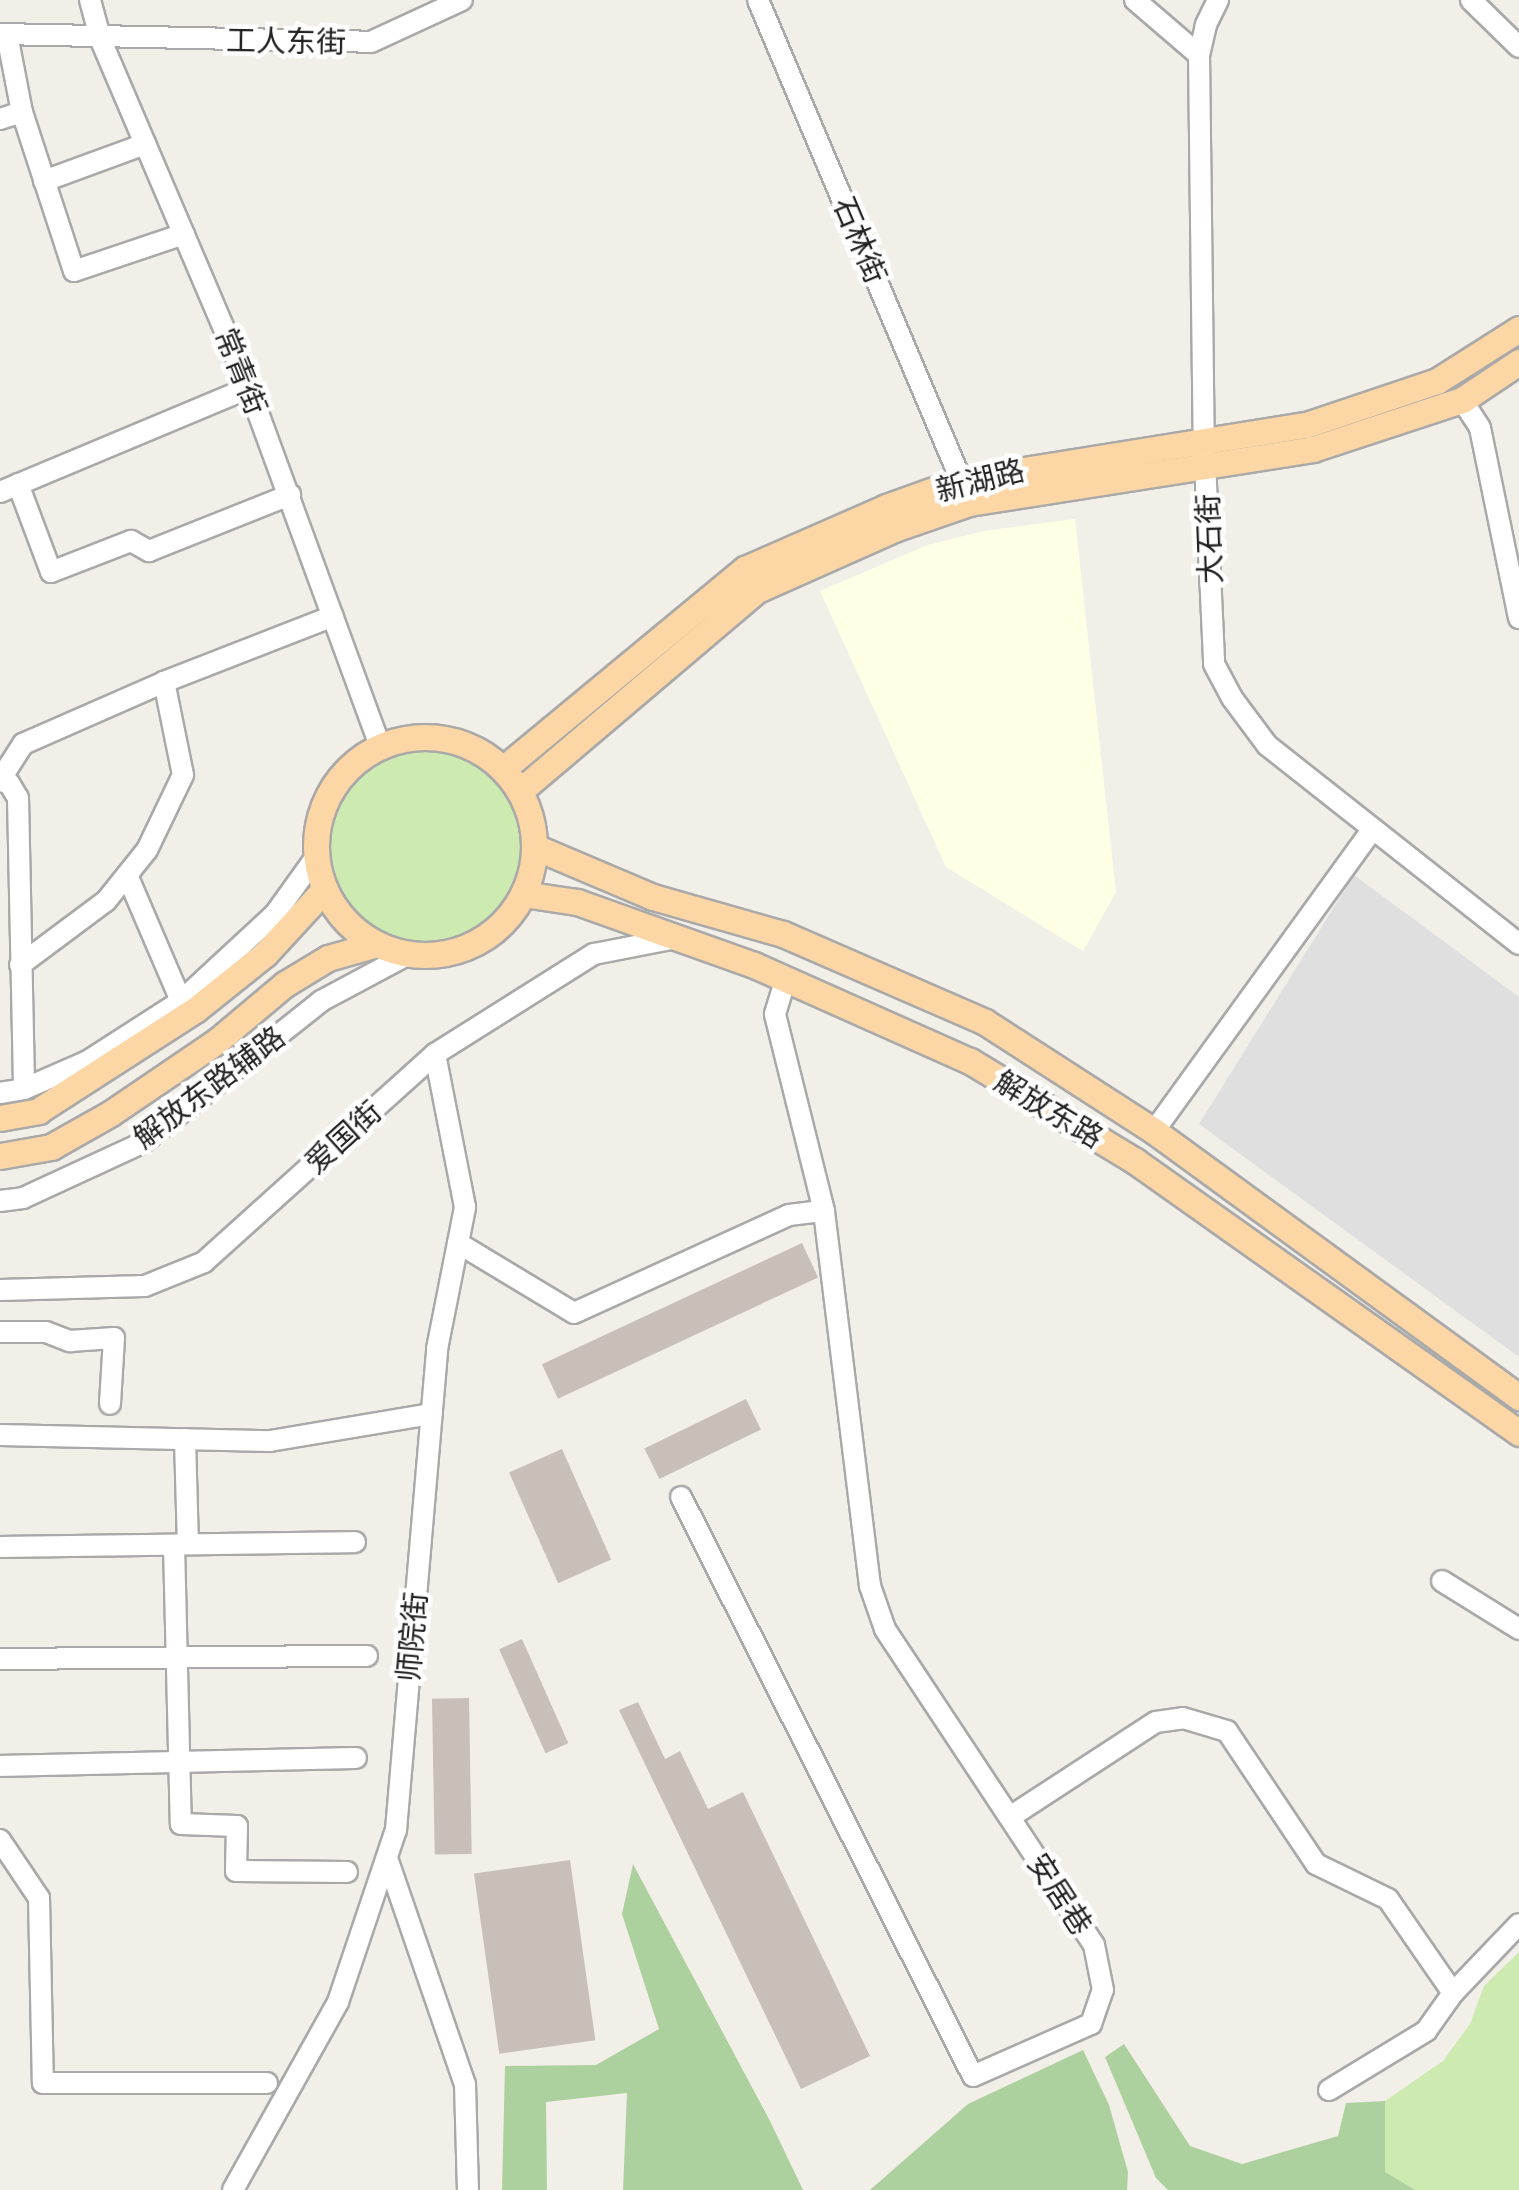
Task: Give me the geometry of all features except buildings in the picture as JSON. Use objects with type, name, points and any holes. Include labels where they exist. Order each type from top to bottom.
[{"type":"main road","name":"新湖路","points":[[503,768],[744,569],[886,507],[1205,452],[1306,425],[1436,381],[1519,329]]},
{"type":"main road","name":"新湖路","points":[[1205,452],[1313,449],[1462,400],[1519,362]]},
{"type":"main road","name":"新湖路","points":[[520,791],[757,590],[965,492]]},
{"type":"main road","points":[[412,737],[445,738],[476,749],[503,768],[520,791],[531,818],[534,847],[523,894],[503,922],[476,942],[444,954],[409,954],[376,944],[342,918],[324,890],[316,857],[318,823],[330,792],[351,765],[380,746],[412,737]]},
{"type":"main road","name":"解放东路","points":[[534,847],[654,897],[783,934],[985,1022],[1154,1130],[1519,1396]]},
{"type":"main road","points":[[0,1118],[38,1111],[195,1010],[265,954],[324,890]]},
{"type":"main road","name":"解放东路","points":[[523,894],[577,902],[786,979],[970,1061],[1135,1161],[1519,1433]]},
{"type":"main road","points":[[0,1156],[50,1147],[202,1051],[285,984],[328,958],[376,944]]},
{"type":"street","name":"常青街","points":[[90,0],[100,38],[249,388],[380,746]]},
{"type":"street","name":"工人东街","points":[[4,34],[371,42],[462,0]]},
{"type":"street","name":"石林街","points":[[758,0],[965,492]]},
{"type":"street","points":[[1135,0],[1199,55]]},
{"type":"street","name":"大石街","points":[[1218,0],[1206,25],[1199,55],[1205,452],[1214,664],[1232,698],[1268,744],[1519,944]]},
{"type":"street","points":[[1470,0],[1519,47]]},
{"type":"street","points":[[4,34],[22,112],[74,271],[184,234]]},
{"type":"street","points":[[0,119],[22,112]]},
{"type":"street","points":[[44,180],[145,144]]},
{"type":"street","points":[[249,388],[9,488],[51,572],[131,541],[149,551],[290,494]]},
{"type":"street","points":[[1462,400],[1480,428],[1519,618]]},
{"type":"street","points":[[24,1089],[18,798],[9,783],[0,781],[23,744],[164,682],[333,616]]},
{"type":"street","points":[[20,965],[106,901],[147,850],[182,775],[164,682]]},
{"type":"street","points":[[1154,1130],[1372,830]]},
{"type":"street","points":[[0,1093],[24,1089],[88,1062],[181,1001],[275,914],[316,857]]},
{"type":"street","points":[[127,875],[181,1001]]},
{"type":"street","points":[[0,935],[20,924]]},
{"type":"street","name":"爱国街","points":[[0,1290],[145,1286],[204,1262],[434,1054],[594,954],[676,938]]},
{"type":"street","name":"解放东路辅路","points":[[0,1201],[23,1198],[144,1142],[321,1001],[409,954]]},
{"type":"street","name":"安居巷","points":[[681,1497],[973,2076],[1092,2024],[1103,1990],[1094,1945],[886,1630],[870,1586],[824,1211],[775,1014],[786,979]]},
{"type":"street","name":"师院街","points":[[233,2190],[338,2002],[396,1830],[437,1348],[465,1207],[434,1054]]},
{"type":"street","points":[[458,1242],[574,1313],[789,1215],[824,1211]]},
{"type":"street","points":[[0,1332],[46,1332],[70,1341],[114,1338],[110,1404]]},
{"type":"street","points":[[0,1436],[270,1441],[432,1414]]},
{"type":"street","points":[[185,1439],[174,1655],[182,1824],[237,1826],[236,1871],[347,1872]]},
{"type":"street","points":[[0,1547],[355,1542]]},
{"type":"street","points":[[1442,1581],[1519,1629]]},
{"type":"street","points":[[0,1659],[367,1656]]},
{"type":"street","points":[[1010,1817],[1156,1722],[1183,1718],[1226,1731],[1316,1864],[1388,1899],[1453,1992]]},
{"type":"street","points":[[0,1766],[356,1758]]},
{"type":"street","points":[[0,1840],[39,1898],[43,2083],[267,2083]]},
{"type":"street","points":[[387,1858],[465,2084],[468,2190]]},
{"type":"street","points":[[0,1873],[22,1874]]},
{"type":"street","points":[[1329,2090],[1426,2031],[1453,1992],[1519,1924]]},
{"type":"shaded area","points":[[1075,519],[1116,892],[1083,951],[946,867],[820,591],[928,545],[984,531]]},
{"type":"shaded area","points":[[1354,875],[1519,997],[1519,1357],[1199,1124]]},
{"type":"green space","points":[[425,737],[467,745],[502,769],[526,804],[534,846],[526,888],[502,923],[467,947],[425,955],[383,947],[348,923],[324,888],[316,846],[324,804],[348,769],[383,745]]},
{"type":"green space","points":[[633,1864],[803,2190],[623,2190],[627,2093],[546,2102],[547,2190],[502,2190],[505,2066],[596,2065],[659,2029],[622,1914]]},
{"type":"green space","points":[[1519,1952],[1519,2190],[1415,2190],[1385,2173],[1385,2101],[1443,2061],[1470,2024],[1484,1986]]},
{"type":"green space","points":[[1124,2044],[1190,2146],[1242,2164],[1338,2136],[1346,2103],[1385,2101],[1385,2172],[1415,2190],[1168,2190],[1156,2178],[1105,2057]]},
{"type":"green space","points":[[1083,2050],[1109,2105],[1128,2172],[1127,2190],[870,2190],[968,2104]]}]
